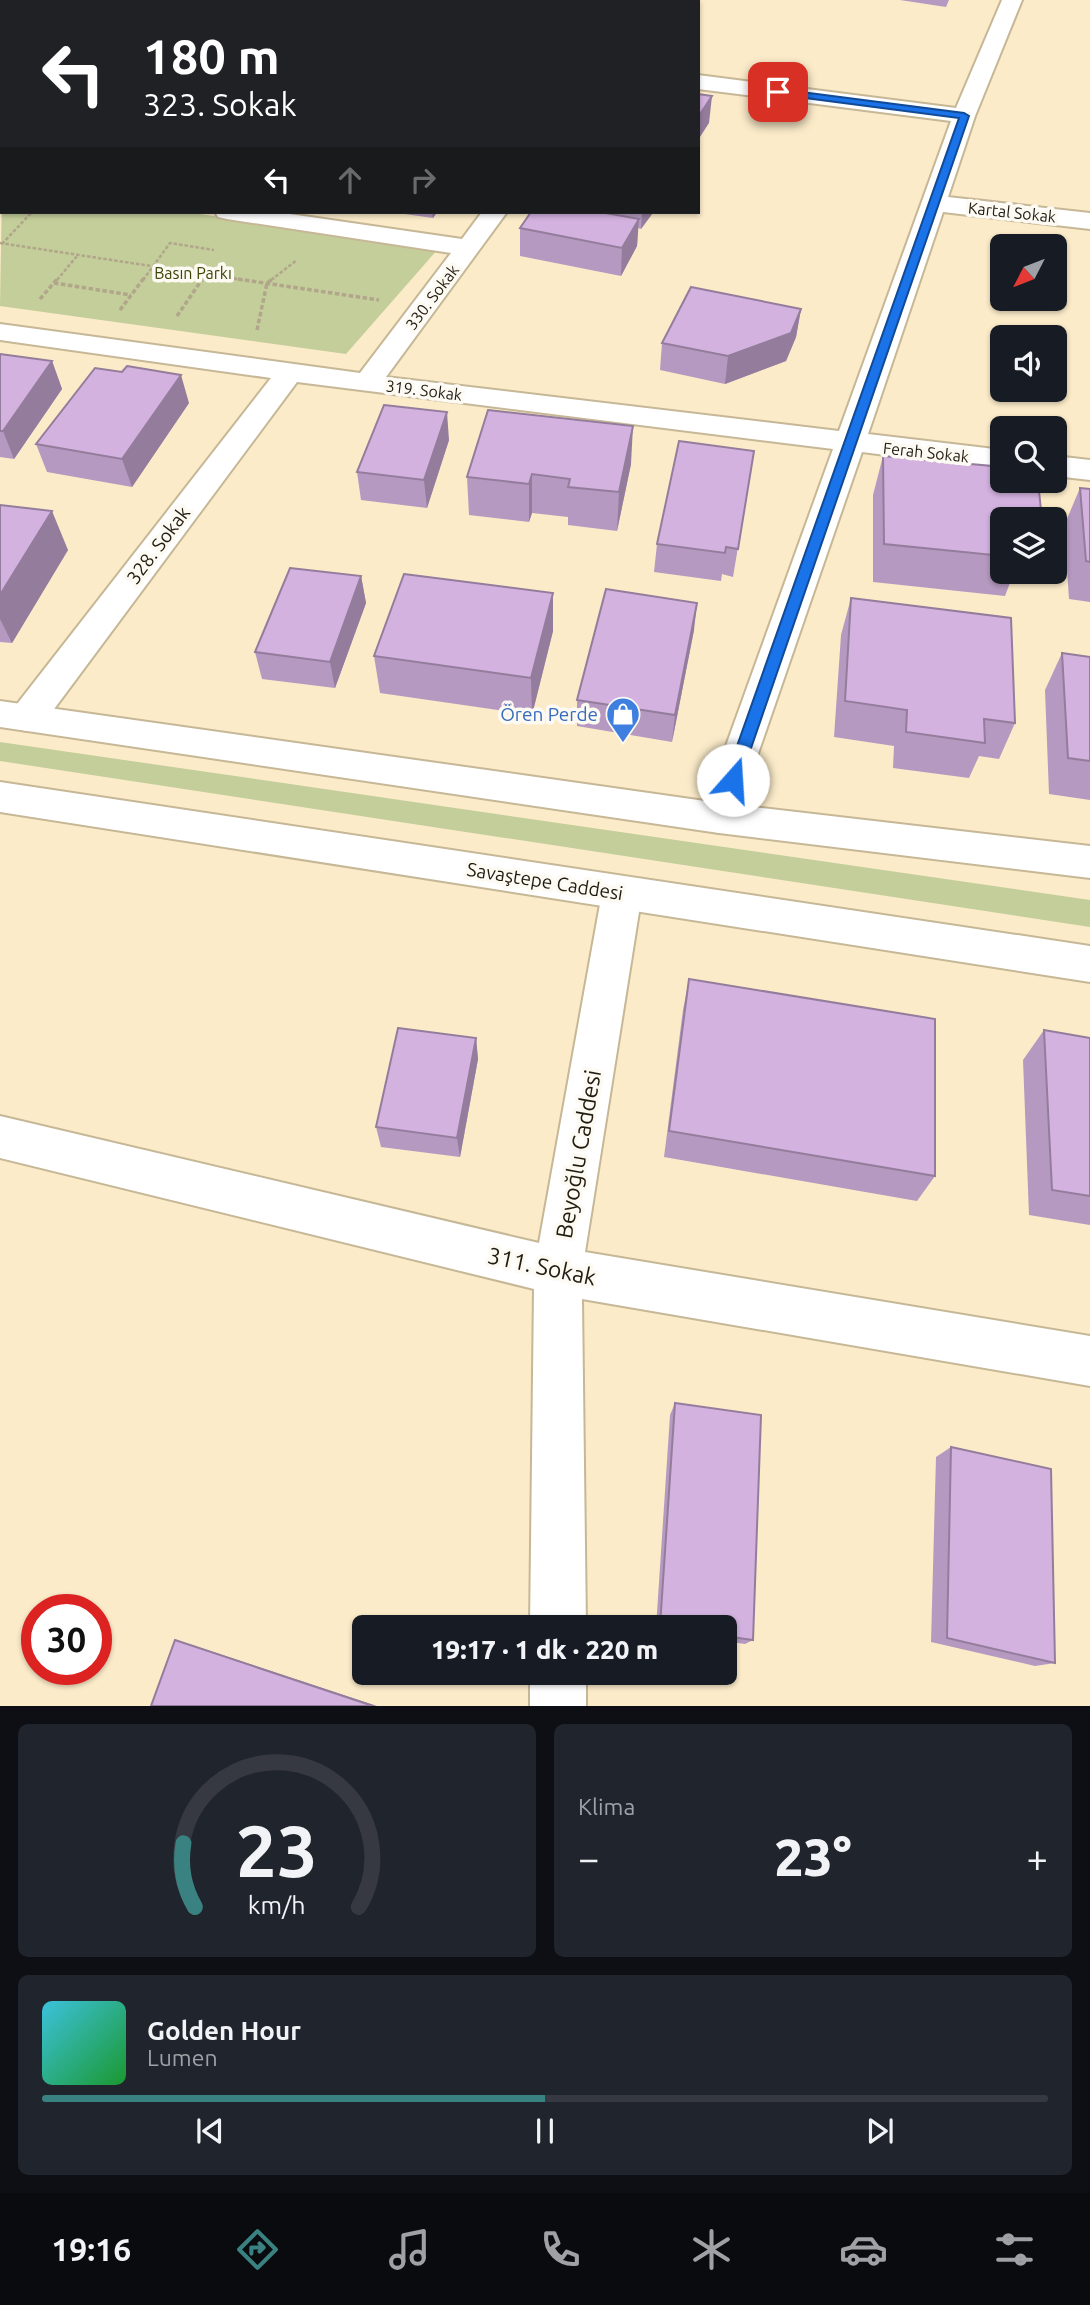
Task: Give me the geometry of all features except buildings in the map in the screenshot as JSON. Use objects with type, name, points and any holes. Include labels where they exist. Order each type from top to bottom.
[{"type":"street","points":[[719,818],[964,116],[1012,0]]},
{"type":"street","points":[[700,82],[964,116]]},
{"type":"street","name":"Kartal Sokak","points":[[933,203],[1090,221]]},
{"type":"street","points":[[240,214],[469,248]]},
{"type":"street","name":"330. Sokak","points":[[367,383],[494,214]]},
{"type":"street","name":"319. Sokak","points":[[0,332],[367,383],[849,443]]},
{"type":"street","name":"328. Sokak","points":[[14,716],[289,372]]},
{"type":"street","name":"Ferah Sokak","points":[[849,443],[990,459]]},
{"type":"street","points":[[1067,467],[1090,470]]},
{"type":"street","points":[[14,716],[719,818],[1090,862]]},
{"type":"street","name":"Savaştepe Caddesi","points":[[0,797],[1090,964]]},
{"type":"street","name":"Beyoğlu Caddesi","points":[[558,1615],[558,1271],[622,893]]},
{"type":"street","name":"311. Sokak","points":[[0,1137],[558,1271],[1090,1361]]},
{"type":"street","points":[[558,1685],[558,1706]]},
{"type":"path","points":[[1,244],[30,214]]},
{"type":"path","points":[[118,313],[170,243]]},
{"type":"path","points":[[1,244],[425,306]]},
{"type":"path","points":[[38,301],[78,255]]},
{"type":"path","points":[[255,341],[267,283],[303,255]]},
{"type":"path","points":[[175,318],[206,274]]},
{"type":"path","points":[[54,283],[131,295]]},
{"type":"green space","name":"Basın Parkı","points":[[2,214],[200,214],[438,249],[346,354],[0,306]]},
{"type":"green space","points":[[0,742],[1090,900],[1090,927],[0,761]]},
{"type":"place","name":"Ören Perde","points":[[623,744]]},
{"type":"route","points":[[733,780],[964,116],[778,92]]}]
